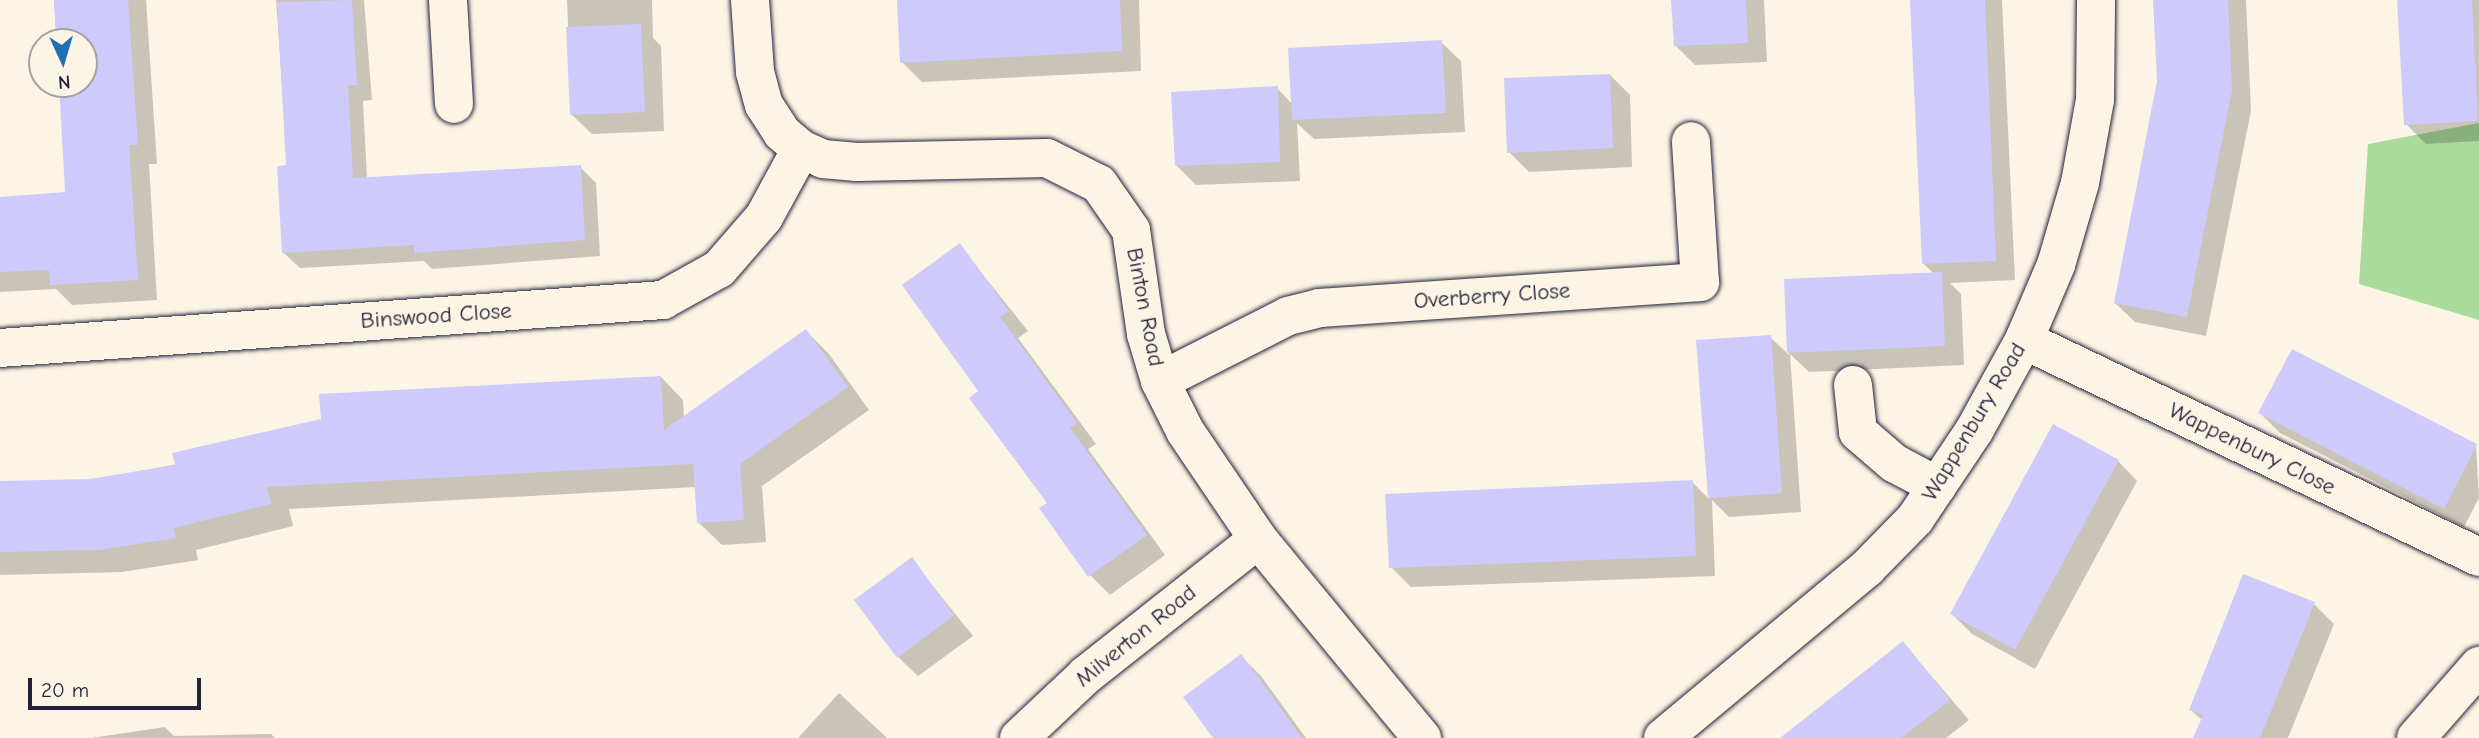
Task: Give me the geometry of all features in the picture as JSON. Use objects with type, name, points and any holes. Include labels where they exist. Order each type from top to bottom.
[{"type":"street","points":[[448,0],[454,104]]},
{"type":"street","name":"Binton Road","points":[[750,0],[755,72],[764,105],[782,133],[801,149],[823,159],[857,162],[1047,158],[1099,184],[1130,230],[1146,334],[1160,382],[1214,478],[1258,538],[1422,738]]},
{"type":"street","name":"Wappenbury Road","points":[[1663,738],[1867,568],[1915,519],[2024,340],[2056,265],[2080,183],[2095,100],[2095,0]]},
{"type":"street","name":"Overberry Close","points":[[1160,382],[1288,316],[1320,308],[1700,282],[1691,141]]},
{"type":"street","name":"Binswood Close","points":[[0,348],[663,300],[719,269],[764,217],[801,149]]},
{"type":"street","name":"Wappenbury Close","points":[[2024,340],[2479,557]]},
{"type":"street","points":[[1853,385],[1858,432],[1894,463],[1937,486]]},
{"type":"street","name":"Milverton Road","points":[[1019,738],[1086,675],[1258,538]]},
{"type":"street","points":[[2416,738],[2479,666]]},
{"type":"green space","points":[[2479,123],[2479,320],[2359,284],[2368,144]]},
{"type":"building","points":[[54,0],[128,0],[138,145],[129,145],[138,280],[50,285],[49,270],[0,272],[0,197],[65,192],[60,98],[98,98],[98,28],[55,28]]},
{"type":"building","points":[[352,0],[357,85],[348,85],[353,178],[581,165],[585,240],[414,253],[414,245],[282,253],[277,166],[286,165],[277,2]]},
{"type":"building","points":[[897,0],[1120,0],[1122,51],[900,63]]},
{"type":"building","points":[[1671,0],[1746,0],[1748,43],[1674,46]]},
{"type":"building","points":[[1910,0],[1985,0],[1996,261],[1922,264]]},
{"type":"building","points":[[2153,0],[2228,0],[2232,90],[2187,317],[2114,303],[2157,81]]},
{"type":"building","points":[[2397,0],[2472,0],[2478,121],[2404,125]]},
{"type":"building","points":[[641,24],[645,112],[570,115],[566,27]]},
{"type":"building","points":[[1442,40],[1446,113],[1292,120],[1288,48]]},
{"type":"building","points":[[1610,74],[1613,148],[1507,153],[1504,78]]},
{"type":"building","points":[[1278,86],[1280,162],[1175,166],[1171,92]]},
{"type":"building","points":[[960,243],[1009,311],[1000,317],[1077,423],[1070,428],[1147,535],[1088,577],[1039,508],[1047,503],[969,398],[978,391],[902,285]]},
{"type":"building","points":[[1942,272],[1945,346],[1787,353],[1784,279]]},
{"type":"building","points":[[806,329],[848,387],[740,464],[744,520],[697,523],[693,464],[267,487],[271,504],[174,528],[176,538],[99,550],[0,552],[0,481],[90,479],[175,465],[172,453],[321,419],[319,394],[661,376],[664,430]]},
{"type":"building","points":[[1771,335],[1782,493],[1708,498],[1696,340]]},
{"type":"building","points":[[2292,349],[2477,444],[2444,509],[2258,413]]},
{"type":"building","points":[[2053,424],[2119,460],[2015,650],[1950,614]]},
{"type":"building","points":[[1693,480],[1696,556],[1389,568],[1385,494]]},
{"type":"building","points":[[912,557],[954,615],[897,658],[854,600]]},
{"type":"building","points":[[2243,574],[2315,602],[2260,738],[2193,738],[2203,715],[2189,710]]},
{"type":"building","points":[[1903,641],[1950,700],[1901,738],[1780,738]]},
{"type":"building","points":[[1241,654],[1302,738],[1213,738],[1183,697]]}]
